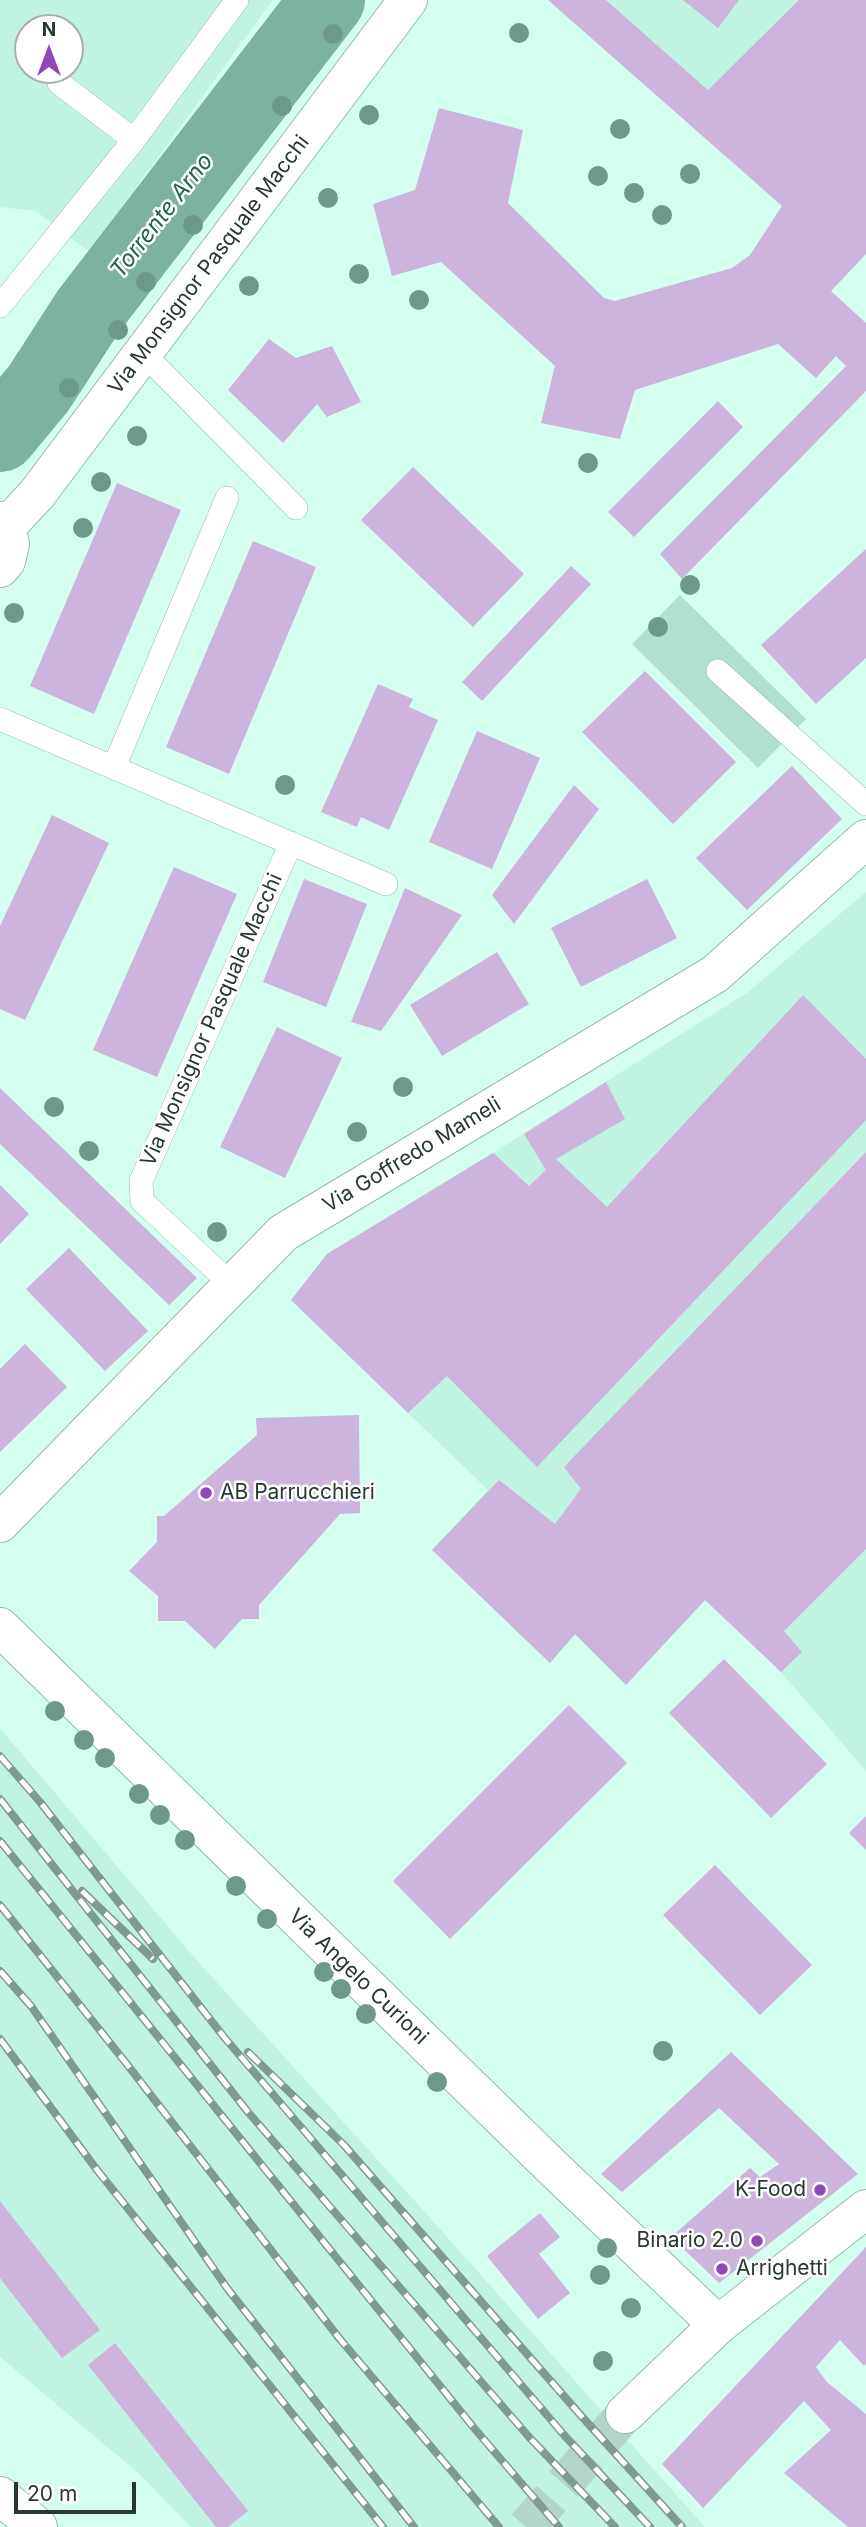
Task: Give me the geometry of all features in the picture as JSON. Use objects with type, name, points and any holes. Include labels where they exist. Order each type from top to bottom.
[{"type":"street","name":"Via Monsignor Pasquale Macchi","points":[[0,568],[6,561],[10,544],[3,524],[37,494],[408,0]]},
{"type":"street","name":"Via Goffredo Mameli","points":[[0,1523],[282,1233],[715,974],[866,839]]},
{"type":"street","name":"Via Angelo Curioni","points":[[0,1627],[553,2168],[718,2325]]},
{"type":"street","points":[[625,2414],[718,2325],[866,2209]]},
{"type":"street","points":[[0,2496],[38,2527]]},
{"type":"lane","points":[[0,306],[134,140],[237,0]]},
{"type":"lane","points":[[60,84],[134,140]]},
{"type":"lane","points":[[143,353],[296,508]]},
{"type":"lane","points":[[114,767],[227,498]]},
{"type":"lane","points":[[718,671],[866,804]]},
{"type":"lane","points":[[0,719],[386,884]]},
{"type":"lane","name":"Via Monsignor Pasquale Macchi","points":[[232,1285],[142,1201],[141,1181],[291,843]]},
{"type":"shaded area","points":[[0,0],[273,0],[89,252],[36,211],[0,207]]},
{"type":"shaded area","points":[[606,0],[866,0],[807,177]]},
{"type":"shaded area","points":[[680,595],[806,719],[758,768],[632,644]]},
{"type":"shaded area","points":[[866,892],[866,1771],[781,1672],[705,1600],[626,1685],[575,1634],[550,1663],[432,1550],[488,1490],[291,1300],[327,1254],[748,992]]},
{"type":"shaded area","points":[[0,1728],[193,1956],[705,2527],[191,2527],[137,2472],[0,2357]]},
{"type":"building","points":[[548,0],[606,0],[708,90],[799,0],[866,0],[866,254],[831,291],[866,323],[866,391],[682,579],[660,554],[846,366],[836,356],[816,378],[778,344],[635,390],[620,439],[541,423],[555,366],[441,262],[392,276],[373,204],[415,190],[439,108],[523,130],[508,203],[604,298],[615,301],[732,268],[750,255],[782,206]]},
{"type":"building","points":[[683,0],[739,0],[718,28]]},
{"type":"building","points":[[269,339],[296,358],[332,346],[361,402],[327,417],[317,404],[283,443],[228,390]]},
{"type":"building","points":[[718,401],[743,427],[634,537],[608,512]]},
{"type":"building","points":[[413,467],[524,574],[473,627],[361,520]]},
{"type":"building","points":[[117,483],[181,510],[94,714],[30,686]]},
{"type":"building","points":[[253,541],[316,567],[229,774],[166,747]]},
{"type":"building","points":[[866,549],[866,658],[816,704],[761,645]]},
{"type":"building","points":[[571,566],[591,584],[482,701],[462,682]]},
{"type":"building","points":[[645,671],[736,762],[673,824],[582,732]]},
{"type":"building","points":[[378,684],[413,699],[409,707],[438,720],[389,830],[361,817],[357,827],[321,812]]},
{"type":"building","points":[[477,731],[540,758],[492,869],[429,842]]},
{"type":"building","points":[[792,766],[842,819],[747,910],[696,858]]},
{"type":"building","points":[[574,785],[599,809],[514,924],[492,895]]},
{"type":"building","points":[[52,815],[109,843],[25,1020],[0,1009],[0,926]]},
{"type":"building","points":[[174,867],[237,894],[157,1077],[93,1050]]},
{"type":"building","points":[[304,879],[367,904],[326,1007],[263,982]]},
{"type":"building","points":[[647,879],[677,938],[581,987],[551,928]]},
{"type":"building","points":[[405,888],[462,915],[381,1031],[351,1022]]},
{"type":"building","points":[[497,952],[529,1004],[442,1056],[410,1005]]},
{"type":"building","points":[[803,995],[866,1059],[866,1120],[537,1467],[447,1376],[408,1413],[291,1300],[327,1254],[493,1153],[529,1186],[546,1170],[524,1134],[606,1082],[625,1119],[556,1159],[607,1207]]},
{"type":"building","points":[[277,1027],[342,1058],[285,1178],[220,1147]]},
{"type":"building","points":[[0,1088],[197,1278],[169,1305],[0,1144]]},
{"type":"building","points":[[866,1152],[866,1549],[784,1631],[802,1652],[781,1672],[705,1600],[626,1685],[575,1634],[550,1663],[432,1550],[499,1480],[555,1524],[581,1489],[564,1467]]},
{"type":"building","points":[[0,1185],[29,1214],[0,1244]]},
{"type":"building","points":[[69,1248],[148,1331],[105,1371],[26,1289]]},
{"type":"building","points":[[25,1344],[67,1387],[0,1452],[0,1369]]},
{"type":"building","points":[[359,1415],[360,1513],[340,1514],[259,1605],[259,1619],[242,1619],[215,1649],[185,1621],[158,1621],[158,1596],[129,1571],[157,1542],[157,1516],[164,1516],[257,1435],[256,1418]]},
{"type":"building","points":[[724,1659],[827,1764],[771,1818],[669,1713]]},
{"type":"building","points":[[569,1705],[627,1763],[450,1939],[393,1881]]},
{"type":"building","points":[[866,1816],[866,1850],[849,1833]]},
{"type":"building","points":[[715,1865],[812,1965],[760,2015],[663,1915]]},
{"type":"building","points":[[731,2052],[858,2174],[719,2283],[671,2237],[750,2168],[760,2177],[779,2164],[719,2108],[622,2192],[601,2174]]},
{"type":"building","points":[[0,2201],[100,2330],[62,2358],[0,2278]]},
{"type":"building","points":[[540,2213],[560,2237],[539,2254],[570,2293],[538,2319],[487,2256]]},
{"type":"building","points":[[866,2247],[866,2364],[864,2366],[840,2340],[816,2367],[827,2382],[866,2414],[866,2527],[848,2527],[784,2473],[831,2430],[804,2401],[703,2508],[662,2464]]},
{"type":"building","points":[[115,2343],[248,2511],[228,2527],[216,2527],[88,2365]]},
{"type":"waterway","name":"Torrente Arno","points":[[0,435],[39,388],[88,312],[328,0]]},
{"type":"tunnel","points":[[526,2527],[625,2414]]},
{"type":"railway","points":[[0,1756],[40,1802],[224,2037],[564,2435],[650,2527]]},
{"type":"railway","points":[[0,1799],[248,2112],[529,2437],[615,2527]]},
{"type":"railway","points":[[0,1841],[474,2428],[559,2527]]},
{"type":"railway","points":[[82,1891],[153,1959]]},
{"type":"railway","points":[[0,1905],[339,2338],[499,2527]]},
{"type":"railway","points":[[0,1971],[31,2006],[227,2288],[414,2527]]},
{"type":"railway","points":[[0,2039],[97,2170],[383,2527]]},
{"type":"railway","points":[[248,2052],[344,2145],[682,2527]]},
{"type":"place","name":"AB Parrucchieri","points":[[206,1493]]},
{"type":"place","name":"K-Food","points":[[820,2190]]},
{"type":"place","name":"Binario 2.0","points":[[757,2241]]},
{"type":"place","name":"Arrighetti","points":[[722,2269]]}]
